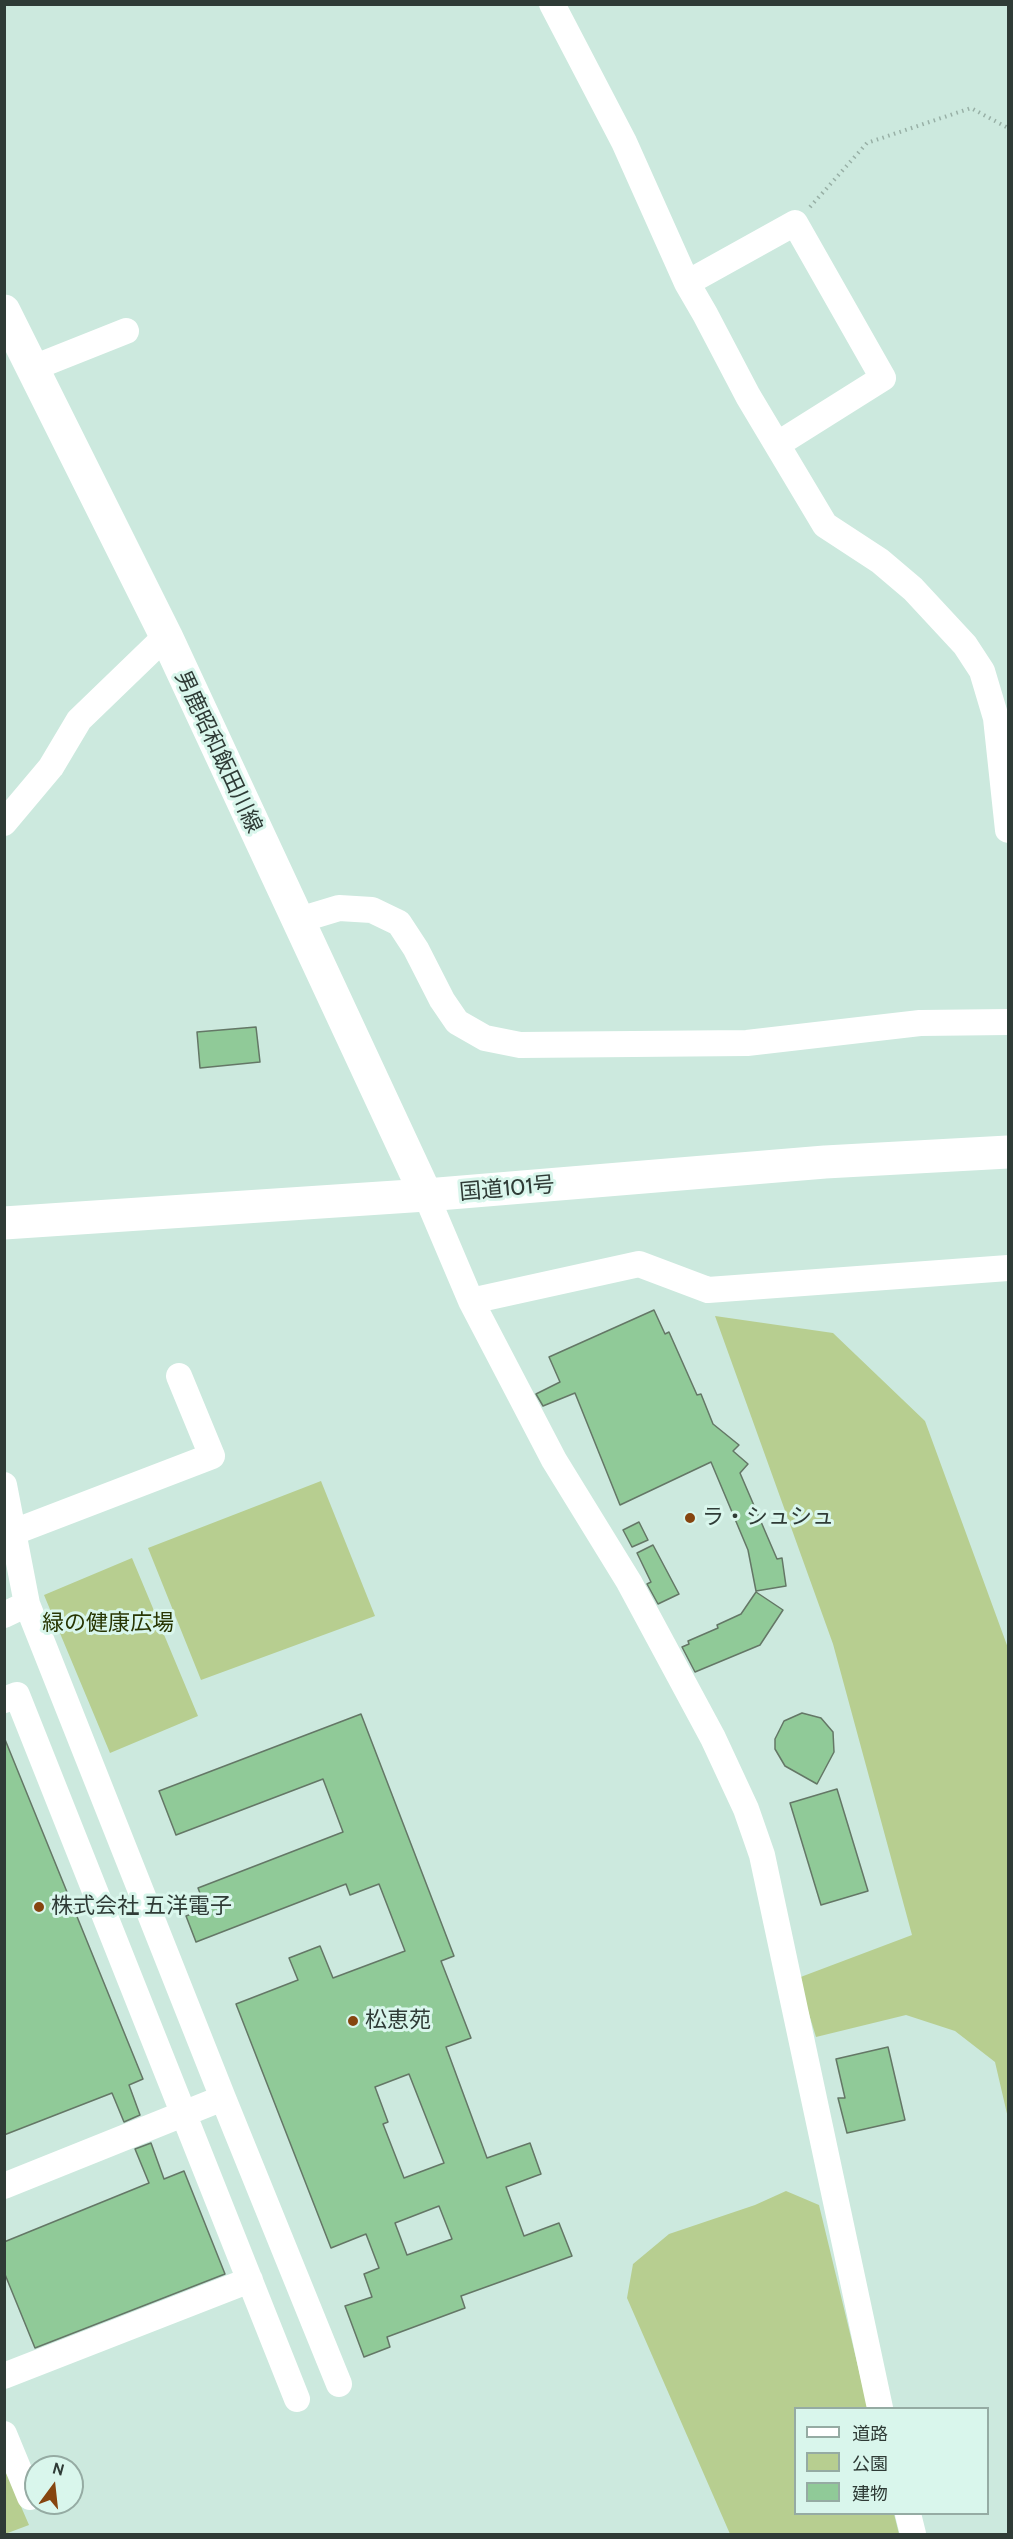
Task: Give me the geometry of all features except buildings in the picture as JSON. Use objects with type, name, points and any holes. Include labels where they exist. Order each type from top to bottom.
[{"type":"main road","name":"男鹿昭和飯田川線","points":[[4,311],[165,636],[426,1196]]},
{"type":"main road","name":"国道101号","points":[[4,1223],[426,1196],[825,1162],[1008,1152]]},
{"type":"street","points":[[552,4],[624,142],[687,284],[748,396],[825,525],[880,561],[913,589],[965,645],[982,671],[996,718],[1008,830]]},
{"type":"street","points":[[687,284],[795,223],[883,378],[778,444]]},
{"type":"street","points":[[33,368],[126,331]]},
{"type":"street","points":[[4,823],[51,767],[79,720],[165,636]]},
{"type":"street","points":[[296,921],[339,908],[372,910],[399,923],[457,1023],[485,1038],[520,1045],[747,1043],[920,1023],[1008,1022]]},
{"type":"street","points":[[426,1196],[471,1301],[554,1460],[629,1582],[712,1738],[746,1809],[762,1855],[880,2407]]},
{"type":"street","points":[[471,1301],[639,1264],[708,1290],[1008,1268]]},
{"type":"street","points":[[14,1532],[212,1456],[179,1376]]},
{"type":"street","points":[[4,1485],[27,1604],[339,2384]]},
{"type":"street","points":[[4,1616],[27,1604]]},
{"type":"street","points":[[4,1700],[17,1695],[297,2399]]},
{"type":"street","points":[[4,2186],[223,2098]]},
{"type":"street","points":[[4,2376],[250,2280]]},
{"type":"street","points":[[4,2434],[24,2482]]},
{"type":"street","points":[[908,2515],[913,2535]]},
{"type":"path","points":[[795,223],[867,143],[971,108],[1008,128]]},
{"type":"green space","points":[[715,1316],[833,1333],[925,1421],[1008,1648],[1008,2118],[995,2062],[955,2031],[906,2015],[816,2037],[798,1978],[912,1935],[833,1644]]},
{"type":"green space","points":[[321,1481],[375,1616],[201,1680],[148,1548]]},
{"type":"green space","name":"緑の健康広場","points":[[132,1558],[198,1716],[110,1753],[44,1595]]},
{"type":"green space","points":[[786,2191],[819,2205],[868,2407],[794,2407],[794,2515],[894,2515],[899,2534],[730,2534],[627,2298],[633,2264],[669,2234],[755,2205]]},
{"type":"green space","points":[[4,2467],[29,2525],[4,2534]]},
{"type":"place","name":"ラ・シュシュ","points":[[690,1518]]},
{"type":"place","name":"株式会社 五洋電子","points":[[39,1907]]},
{"type":"place","name":"松恵苑","points":[[353,2021]]}]
